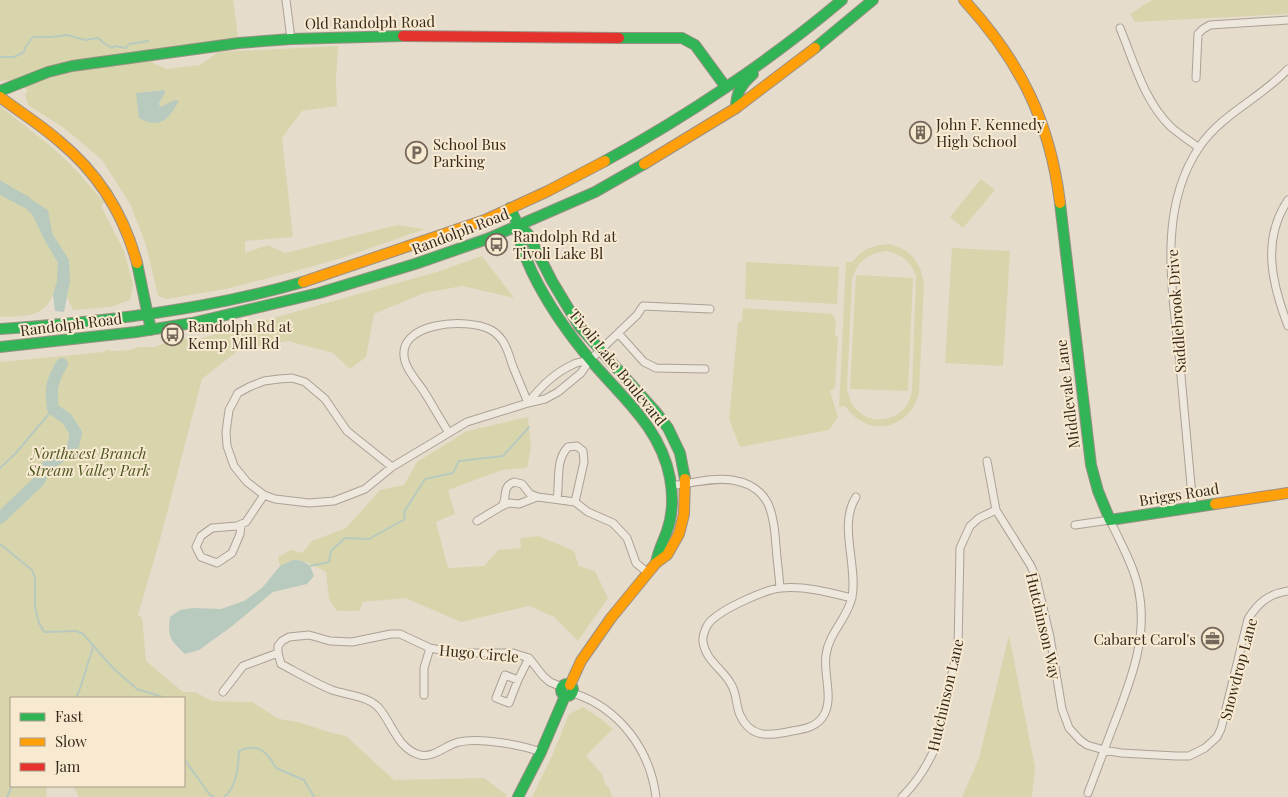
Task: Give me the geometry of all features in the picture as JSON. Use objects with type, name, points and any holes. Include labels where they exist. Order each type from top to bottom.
[{"type":"street","points":[[286,0],[291,39]]},
{"type":"street","name":"Randolph Road","points":[[0,329],[105,320],[216,302],[272,290],[356,265],[465,227],[559,185],[685,113],[809,28],[842,0]]},
{"type":"street","name":"Randolph Road","points":[[0,347],[151,330],[248,311],[319,293],[454,251],[595,192],[654,158],[736,108],[873,0]]},
{"type":"street","name":"Middlevale Lane","points":[[964,0],[997,37],[1019,71],[1036,108],[1051,149],[1057,181],[1091,465],[1098,491],[1132,567],[1138,586],[1142,632],[1138,660],[1088,793]]},
{"type":"street","points":[[1196,78],[1198,34],[1203,29],[1210,25],[1288,20]]},
{"type":"street","points":[[1120,28],[1142,84],[1155,108],[1171,127],[1199,148]]},
{"type":"street","name":"Old Randolph Road","points":[[0,91],[35,76],[72,66],[230,44],[291,39],[373,36],[682,38],[689,40],[695,45],[725,86]]},
{"type":"street","points":[[736,108],[735,96],[738,89],[775,52]]},
{"type":"street","name":"Saddlebrook Drive","points":[[1193,508],[1171,268],[1172,221],[1186,172],[1199,148],[1224,120],[1267,88],[1288,69]]},
{"type":"street","points":[[687,137],[726,106],[730,98],[725,86]]},
{"type":"street","points":[[0,97],[61,142],[78,158],[106,192],[120,216],[134,247],[142,276],[151,330]]},
{"type":"street","points":[[1288,200],[1278,214],[1272,236],[1271,249],[1275,282],[1281,308],[1288,326]]},
{"type":"street","name":"Tivoli Lake Boulevard","points":[[510,208],[518,225],[528,234],[562,298],[580,326],[668,428],[680,453],[686,484],[684,514],[679,534],[667,555],[656,563],[611,618],[581,661],[541,752],[518,797]]},
{"type":"street","name":"Tivoli Lake Boulevard","points":[[518,225],[517,239],[535,280],[568,334],[643,418],[654,433],[663,452],[669,472],[670,519],[656,563]]},
{"type":"street","points":[[392,467],[347,431],[325,399],[305,382],[292,378],[264,381],[238,394],[229,410],[226,432],[228,446],[234,466],[247,482],[264,495],[275,499],[309,503],[334,501],[364,489],[392,467],[467,422],[546,399],[558,392],[581,373],[590,360],[637,316],[643,306],[710,309]]},
{"type":"street","points":[[448,433],[405,362],[404,351],[406,341],[413,335],[426,329],[460,323],[477,325],[491,330],[502,339],[510,352],[528,403]]},
{"type":"street","points":[[618,333],[644,362],[656,368],[705,369]]},
{"type":"street","points":[[528,403],[540,387],[575,363],[590,360]]},
{"type":"street","points":[[557,499],[559,465],[563,452],[568,447],[577,446],[583,451],[584,462],[575,502]]},
{"type":"street","name":"Hutchinson Way","points":[[987,461],[996,510],[1031,566],[1036,578],[1050,637],[1066,722],[1080,740],[1087,745],[1104,750]]},
{"type":"street","points":[[670,486],[731,480],[750,486],[760,492],[769,505],[774,517],[780,588]]},
{"type":"street","points":[[502,506],[504,491],[506,487],[514,482],[522,484],[530,494],[538,497],[575,502],[588,512],[613,523],[627,538],[636,563],[648,573]]},
{"type":"street","name":"Briggs Road","points":[[1075,525],[1288,493]]},
{"type":"street","points":[[240,525],[240,534],[232,554],[217,563],[201,557],[196,547],[201,536],[212,528],[240,525],[246,522],[264,495]]},
{"type":"street","points":[[477,521],[509,503],[519,504],[538,497]]},
{"type":"street","points":[[852,598],[814,588],[780,588],[758,594],[713,619],[707,626],[703,640],[706,653],[709,659],[731,683],[740,715],[750,729],[764,735],[773,735],[812,727],[821,719],[826,711],[828,698],[826,658],[828,644],[849,607],[852,598],[854,581],[848,522],[850,505],[856,497]]},
{"type":"street","name":"Hutchinson Lane","points":[[902,797],[912,787],[927,766],[934,750],[958,648],[960,548],[970,526],[979,518],[996,510]]},
{"type":"street","name":"Snowdrop Lane","points":[[1104,750],[1121,753],[1188,756],[1205,748],[1217,737],[1221,730],[1248,619],[1257,605],[1263,600],[1288,591]]},
{"type":"street","name":"Hugo Circle","points":[[223,692],[243,666],[278,653],[278,646],[282,642],[298,635],[330,641],[352,642],[390,634],[400,634],[430,648],[456,653],[513,653],[529,658],[550,682],[601,706],[616,717],[632,736],[649,767],[655,786],[656,797]]},
{"type":"street","points":[[424,695],[424,668],[430,648]]},
{"type":"street","points":[[278,653],[281,664],[295,672],[333,690],[372,703],[378,707],[404,746],[419,754],[432,755],[458,742],[472,740],[517,745],[541,752]]},
{"type":"street","points":[[518,680],[529,658]]},
{"type":"green space","points":[[0,0],[233,0],[239,43],[155,54],[153,63],[167,69],[200,65],[218,52],[338,46],[337,106],[302,111],[282,138],[293,237],[245,241],[245,253],[268,245],[285,253],[397,225],[425,229],[342,258],[226,289],[167,299],[158,296],[146,245],[130,204],[102,160],[64,128],[28,105],[25,94],[28,91],[24,87],[28,79],[0,81]],"holes":[[[164,90],[165,93],[159,103],[160,107],[166,105],[161,123],[147,92]]]},
{"type":"green space","points":[[1152,0],[1288,0],[1288,14],[1135,22],[1130,14]]},
{"type":"green space","points":[[0,106],[53,148],[74,168],[104,202],[101,206],[124,251],[133,284],[130,300],[110,307],[73,310],[67,297],[68,292],[54,292],[50,301],[39,312],[25,316],[0,317]]},
{"type":"green space","points":[[981,179],[995,190],[963,228],[950,217]]},
{"type":"green space","points":[[889,244],[897,247],[914,258],[923,277],[924,285],[919,392],[914,405],[907,415],[898,422],[887,426],[876,426],[865,423],[854,416],[845,406],[839,407],[846,262],[852,262],[868,248]],"holes":[[[887,251],[909,263],[916,276],[912,390],[904,408],[889,418],[880,419],[862,414],[854,407],[847,388],[852,279],[857,267],[869,256]]]},
{"type":"green space","points":[[952,248],[1010,251],[1003,366],[945,363]]},
{"type":"green space","name":"Northwest Branch Stream Valley Park","points":[[482,256],[514,298],[462,286],[424,293],[374,314],[366,357],[350,369],[333,353],[288,341],[240,349],[202,379],[161,536],[138,615],[142,618],[146,661],[183,692],[195,692],[212,701],[252,702],[279,719],[298,722],[346,736],[394,780],[484,778],[507,795],[505,797],[79,797],[74,787],[185,787],[185,697],[10,697],[10,787],[47,787],[46,797],[0,797],[0,362],[104,352],[106,350],[130,350],[138,347],[155,347],[169,341],[184,338],[199,339],[440,271]]},
{"type":"green space","points":[[746,262],[839,267],[837,304],[745,299]]},
{"type":"green space","points":[[856,275],[913,278],[908,391],[850,389]]},
{"type":"green space","points":[[743,308],[832,314],[836,321],[835,336],[838,337],[835,388],[830,391],[838,417],[829,430],[740,447],[729,419],[738,323],[742,321]]},
{"type":"green space","points":[[528,417],[531,448],[527,468],[502,470],[448,490],[455,514],[436,522],[448,568],[484,566],[498,550],[521,548],[520,538],[539,536],[574,551],[579,566],[595,571],[608,598],[578,641],[554,617],[529,606],[461,622],[405,598],[363,602],[359,611],[337,611],[329,599],[326,572],[313,565],[299,561],[293,561],[280,566],[278,557],[291,550],[302,553],[312,541],[346,528],[380,490],[404,485],[417,462],[467,431]]},
{"type":"green space","points":[[1009,635],[1035,767],[1032,797],[962,797],[979,758]]},
{"type":"green space","points":[[583,707],[613,729],[586,756],[602,774],[612,797],[532,797],[552,756],[569,714]]},
{"type":"shaded area","points":[[164,90],[165,93],[159,103],[160,107],[175,100],[179,101],[171,113],[158,123],[139,118],[136,93]]},
{"type":"shaded area","points":[[0,180],[48,210],[52,233],[69,260],[70,281],[64,312],[55,311],[53,294],[57,281],[58,263],[32,214],[0,184]]},
{"type":"shaded area","points":[[293,560],[304,562],[311,568],[314,576],[307,584],[273,592],[231,627],[199,650],[185,654],[173,642],[169,629],[170,617],[180,610],[193,608],[221,609],[244,601],[262,588],[280,566]]},
{"type":"waterway","points":[[0,57],[14,57],[24,52],[33,37],[67,35],[85,40],[98,38],[112,48],[115,46],[126,48],[129,44],[148,41]]},
{"type":"waterway","points":[[0,188],[26,202]]},
{"type":"waterway","points":[[0,518],[39,481],[45,468],[73,447],[76,433],[67,419],[53,409],[53,385],[62,364]]},
{"type":"waterway","points":[[0,468],[15,454],[53,409]]},
{"type":"waterway","points":[[310,566],[329,562],[331,551],[345,538],[369,539],[405,519],[404,512],[425,479],[453,473],[459,461],[503,456],[529,427]]},
{"type":"waterway","points":[[0,544],[32,570],[35,578],[35,607],[39,623],[44,632],[76,631],[83,634],[113,668],[137,689],[163,697]]},
{"type":"waterway","points":[[76,697],[94,645]]},
{"type":"waterway","points":[[224,797],[232,788],[234,782],[239,751],[246,748],[261,750],[269,757],[276,768],[304,780],[314,797]]},
{"type":"waterway","points":[[185,760],[210,795],[214,797]]},
{"type":"waterway","points":[[7,797],[12,787]]},
{"type":"traffic: fast","points":[[605,161],[697,107],[757,66],[842,0]]},
{"type":"traffic: fast","points":[[815,48],[873,0]]},
{"type":"traffic: fast","points":[[0,91],[48,72],[72,66],[239,43],[291,39],[403,36]]},
{"type":"traffic: fast","points":[[619,38],[682,38],[695,45],[725,86]]},
{"type":"traffic: fast","points":[[736,108],[740,89],[753,74]]},
{"type":"traffic: fast","points":[[0,347],[136,332],[192,323],[319,293],[415,264],[487,239],[595,192],[644,164]]},
{"type":"traffic: fast","points":[[1060,203],[1091,465],[1098,491],[1110,520],[1215,504]]},
{"type":"traffic: fast","points":[[510,208],[518,225],[528,234],[552,281],[579,326],[668,428],[680,453],[685,479]]},
{"type":"traffic: fast","points":[[518,225],[524,255],[552,308],[567,331],[629,402],[659,444],[670,478],[672,498],[669,525],[656,563]]},
{"type":"traffic: fast","points":[[137,263],[151,330]]},
{"type":"traffic: fast","points":[[0,329],[77,323],[153,313],[229,300],[303,282]]},
{"type":"traffic: fast","points":[[565,684],[569,684],[573,690],[569,696],[565,696],[561,692],[561,688],[565,684]]},
{"type":"traffic: fast","points":[[518,797],[541,752],[565,696]]},
{"type":"traffic: slow","points":[[964,0],[1001,46],[1029,94],[1049,145],[1060,203]]},
{"type":"traffic: slow","points":[[644,164],[736,108],[815,48]]},
{"type":"traffic: slow","points":[[0,97],[52,135],[86,167],[108,196],[117,212],[132,245],[137,263]]},
{"type":"traffic: slow","points":[[303,282],[485,220],[548,191],[605,161]]},
{"type":"traffic: slow","points":[[570,685],[581,661],[611,618],[656,563],[667,555],[679,534],[684,514],[685,479]]},
{"type":"traffic: slow","points":[[1215,504],[1288,493]]},
{"type":"traffic: jam","points":[[403,36],[619,38]]},
{"type":"place","name":"John F. Kennedy High School","points":[[920,133]]},
{"type":"place","name":"School Bus Parking","points":[[417,153]]},
{"type":"place","name":"Randolph Rd at Tivoli Lake Bl","points":[[497,245]]},
{"type":"place","name":"Randolph Rd at Kemp Mill Rd","points":[[172,335]]},
{"type":"place","name":"Cabaret Carol's","points":[[1212,639]]}]
